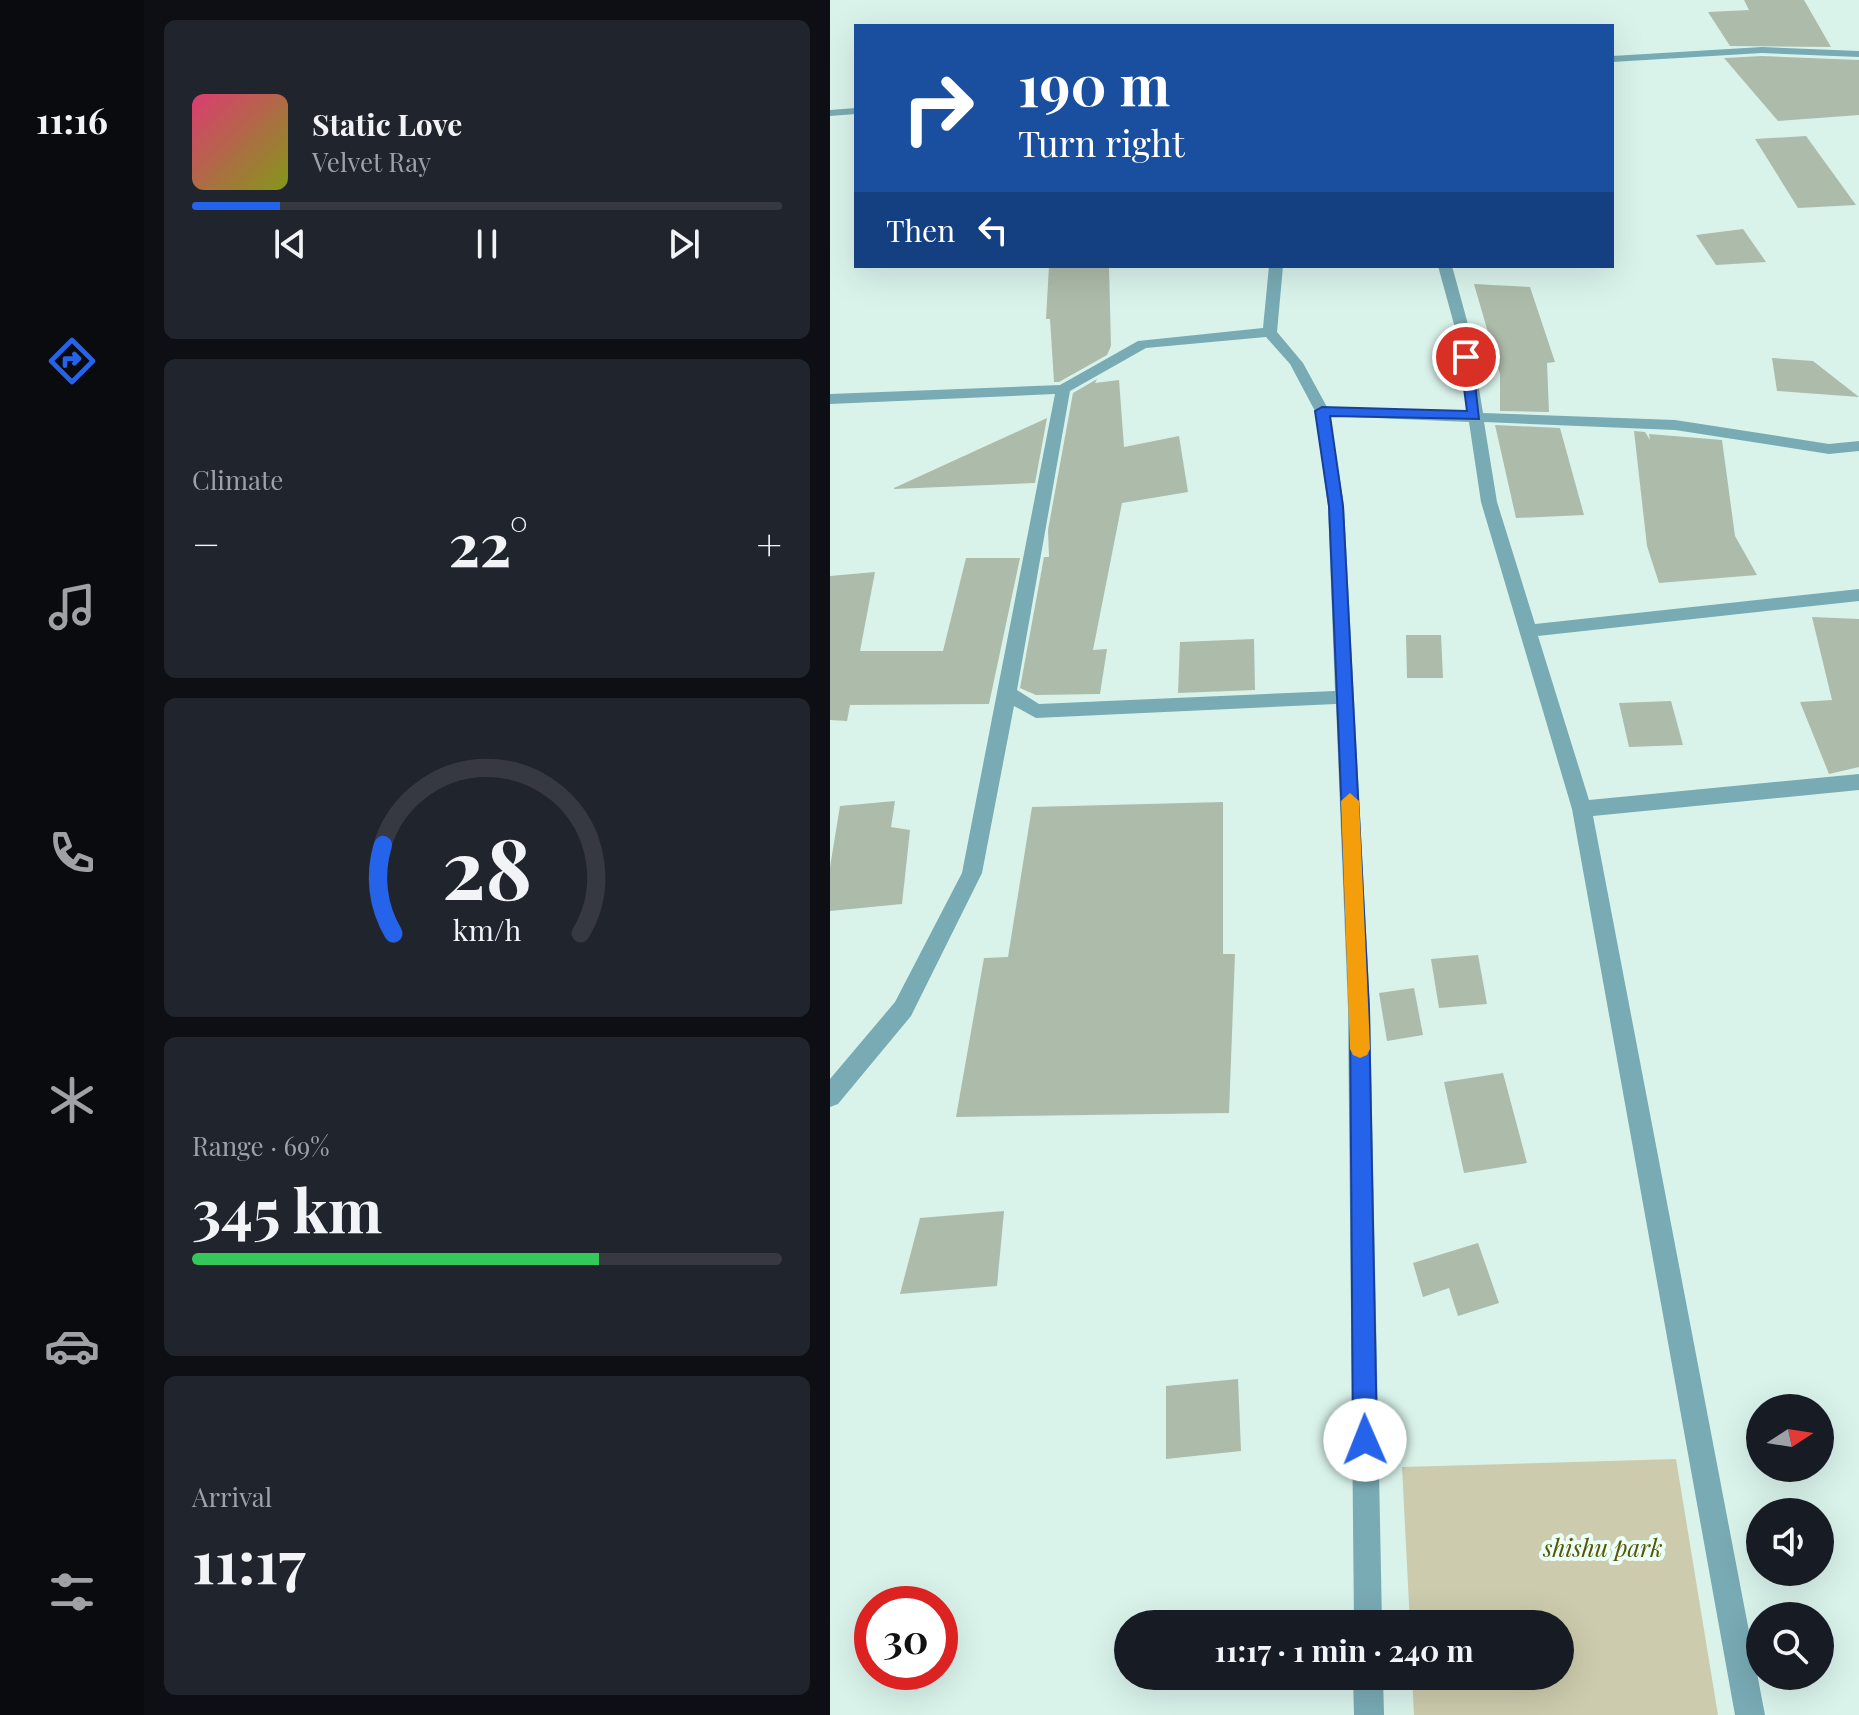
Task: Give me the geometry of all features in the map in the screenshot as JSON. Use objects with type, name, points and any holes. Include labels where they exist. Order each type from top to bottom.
[{"type":"street","points":[[1614,59],[1762,50],[1859,54]]},
{"type":"street","points":[[830,113],[854,111]]},
{"type":"street","points":[[1276,268],[1270,332],[1296,363],[1322,411],[1336,506],[1359,1009],[1368,1610]]},
{"type":"street","points":[[1446,268],[1462,328],[1489,502],[1582,809],[1750,1715]]},
{"type":"street","points":[[830,399],[1063,389],[1143,344],[1270,332]]},
{"type":"street","points":[[830,1096],[903,1009],[972,873],[1063,389]]},
{"type":"street","points":[[1322,411],[1675,425],[1829,449],[1859,446]]},
{"type":"street","points":[[1528,631],[1859,595]]},
{"type":"street","points":[[1007,693],[1036,711],[1345,697]]},
{"type":"street","points":[[1582,809],[1859,782]]},
{"type":"street","points":[[1368,1690],[1369,1715]]},
{"type":"green space","name":"shishu park","points":[[1676,1459],[1718,1715],[1414,1715],[1413,1690],[1574,1690],[1574,1610],[1409,1610],[1402,1467]]},
{"type":"building","points":[[1744,0],[1804,0],[1831,47],[1730,46],[1708,12],[1749,10]]},
{"type":"building","points":[[1762,56],[1859,60],[1859,115],[1778,121],[1724,58]]},
{"type":"building","points":[[1806,136],[1856,205],[1798,208],[1755,139]]},
{"type":"building","points":[[1743,229],[1766,262],[1716,265],[1696,235]]},
{"type":"building","points":[[1049,268],[1109,268],[1111,346],[1107,355],[1054,382],[1050,319],[1046,319]]},
{"type":"building","points":[[1474,284],[1530,287],[1555,362],[1547,363],[1549,412],[1500,411],[1500,374]]},
{"type":"building","points":[[1772,358],[1813,361],[1859,397],[1777,391]]},
{"type":"building","points":[[1097,379],[1095,383],[1119,380],[1124,447],[1179,436],[1188,492],[1122,503],[1093,650],[1107,649],[1100,694],[1036,695],[1020,688],[1044,557],[1049,557],[1048,530],[1073,393]]},
{"type":"building","points":[[1047,418],[1035,483],[894,489],[894,488]]},
{"type":"building","points":[[1495,425],[1560,428],[1584,515],[1516,518]]},
{"type":"building","points":[[1634,431],[1645,432],[1650,440],[1649,434],[1722,440],[1735,536],[1757,575],[1659,583],[1647,546]]},
{"type":"building","points":[[966,558],[1020,558],[989,704],[850,705],[847,721],[830,720],[830,576],[875,572],[860,651],[943,651]]},
{"type":"building","points":[[1812,617],[1859,619],[1859,767],[1829,774],[1800,702],[1832,700]]},
{"type":"building","points":[[1406,635],[1441,635],[1443,678],[1407,678]]},
{"type":"building","points":[[1254,639],[1255,690],[1178,693],[1180,642]]},
{"type":"building","points":[[1671,701],[1683,745],[1629,747],[1619,703]]},
{"type":"building","points":[[895,801],[891,827],[910,830],[902,904],[830,911],[830,867],[840,806]]},
{"type":"building","points":[[1223,802],[1223,954],[1235,954],[1229,1113],[956,1117],[984,958],[1008,957],[1032,807]]},
{"type":"building","points":[[1478,955],[1487,1004],[1439,1008],[1431,959]]},
{"type":"building","points":[[1414,988],[1423,1035],[1387,1041],[1379,993]]},
{"type":"building","points":[[1503,1073],[1527,1163],[1464,1173],[1444,1082]]},
{"type":"building","points":[[1004,1211],[997,1286],[900,1294],[920,1218]]},
{"type":"building","points":[[1478,1243],[1499,1303],[1458,1316],[1449,1288],[1423,1297],[1413,1263]]},
{"type":"building","points":[[1238,1379],[1241,1451],[1166,1459],[1166,1386]]},
{"type":"slow traffic","points":[[1350,801],[1360,1049]]},
{"type":"route","points":[[1365,1440],[1359,1009],[1336,506],[1322,411],[1475,416],[1466,357]]}]
